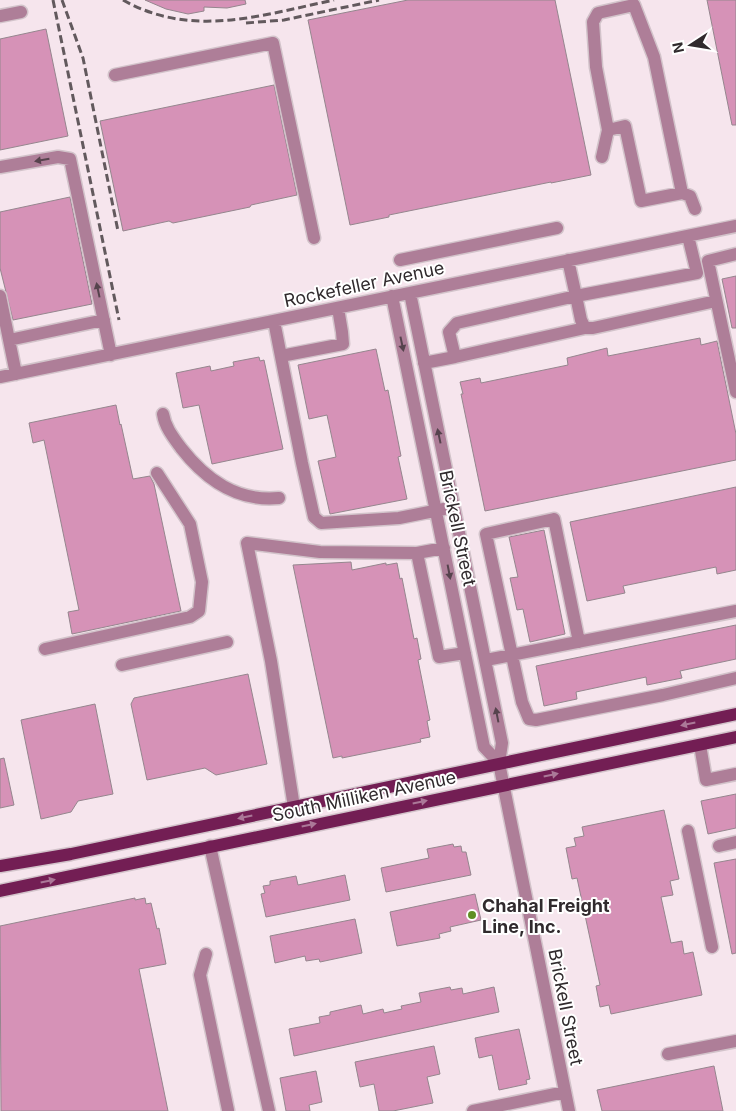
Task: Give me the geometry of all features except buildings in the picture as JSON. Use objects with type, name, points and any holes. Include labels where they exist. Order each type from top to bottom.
[{"type":"main road","name":"South Milliken Avenue","points":[[0,866],[71,854],[736,714]]},
{"type":"main road","name":"South Milliken Avenue","points":[[0,891],[736,737]]},
{"type":"street","points":[[602,157],[608,130],[596,67],[593,22],[598,13],[634,5],[654,57],[682,193]]},
{"type":"street","points":[[0,16],[21,12]]},
{"type":"street","points":[[115,75],[273,43],[314,238]]},
{"type":"street","points":[[608,130],[625,126],[641,201],[682,193],[690,196],[695,209]]},
{"type":"street","points":[[0,167],[58,157],[70,159],[111,355]]},
{"type":"street","name":"Rockefeller Avenue","points":[[0,377],[736,226]]},
{"type":"street","points":[[400,260],[557,228]]},
{"type":"street","points":[[688,236],[697,273]]},
{"type":"street","points":[[736,254],[708,261],[734,368],[736,392]]},
{"type":"street","points":[[568,260],[581,320],[585,328]]},
{"type":"street","points":[[455,357],[449,332],[457,323],[576,296],[710,272]]},
{"type":"street","name":"Brickell Street","points":[[410,292],[486,660],[502,743],[498,763],[569,1111]]},
{"type":"street","points":[[0,296],[16,374]]},
{"type":"street","name":"Brickell Street","points":[[392,296],[484,747],[498,763]]},
{"type":"street","points":[[424,363],[716,300]]},
{"type":"street","points":[[281,356],[343,344],[338,308]]},
{"type":"street","points":[[9,340],[104,320]]},
{"type":"street","points":[[274,321],[314,517],[322,523],[398,518],[454,506]]},
{"type":"street","points":[[163,414],[164,422],[170,432],[193,463],[204,474],[236,492],[254,499],[279,498]]},
{"type":"street","points":[[45,649],[190,617],[199,611],[202,582],[190,524],[157,473]]},
{"type":"street","points":[[579,642],[554,519],[486,534],[522,702],[529,719],[536,720],[663,695],[736,678]]},
{"type":"street","points":[[294,806],[271,661],[248,543],[320,552],[417,553],[444,548]]},
{"type":"street","points":[[417,553],[439,658],[465,653]]},
{"type":"street","points":[[486,660],[736,611]]},
{"type":"street","points":[[122,665],[227,642]]},
{"type":"street","points":[[700,744],[706,780],[736,774]]},
{"type":"street","points":[[688,831],[712,947]]},
{"type":"street","points":[[719,846],[736,842]]},
{"type":"street","points":[[210,846],[269,1111]]},
{"type":"street","points":[[206,954],[200,975],[228,1110]]},
{"type":"street","points":[[668,1054],[736,1041]]},
{"type":"street","points":[[480,1110],[565,1092]]},
{"type":"railway","points":[[53,0],[119,320]]},
{"type":"railway","points":[[62,0],[83,58],[118,231]]},
{"type":"railway","points":[[123,0],[149,12],[175,19],[201,21],[254,17],[334,0]]},
{"type":"railway","points":[[246,23],[284,20],[379,0]]},
{"type":"place","name":"Chahal Freight Line, Inc.","points":[[472,915]]}]
